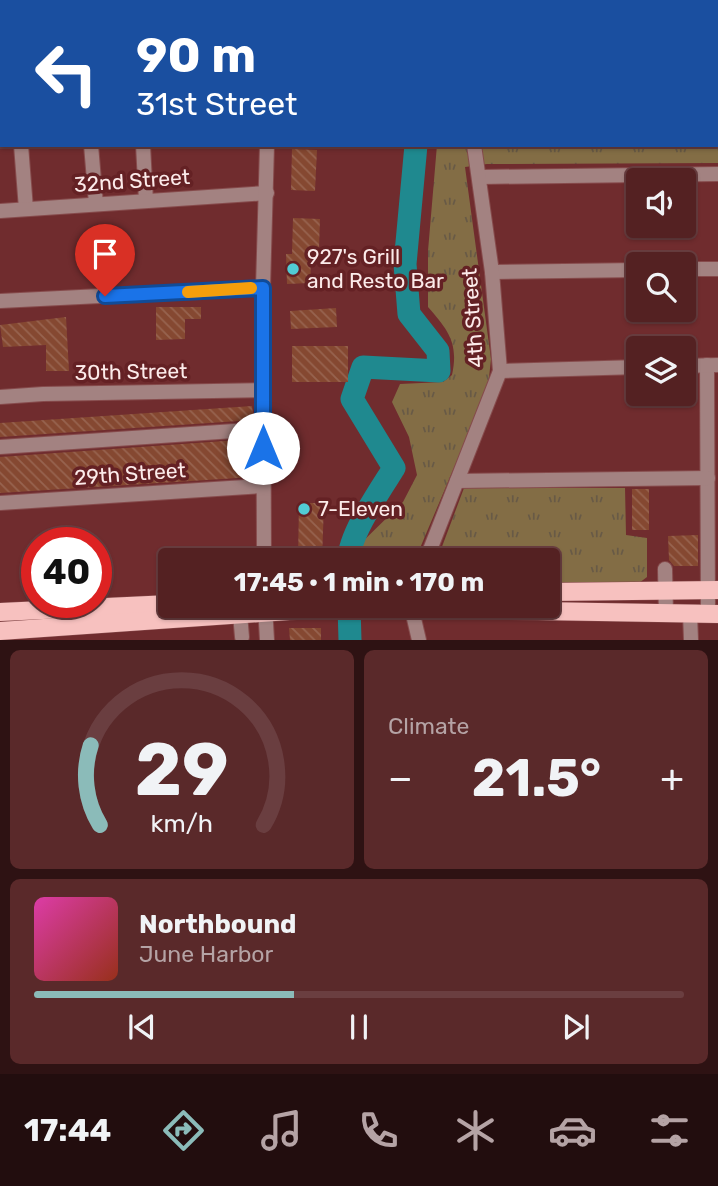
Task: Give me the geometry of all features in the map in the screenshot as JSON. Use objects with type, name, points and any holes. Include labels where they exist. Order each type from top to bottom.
[{"type":"main road","points":[[560,592],[713,590]]},
{"type":"main road","points":[[0,612],[158,605]]},
{"type":"main road","points":[[560,611],[705,614]]},
{"type":"main road","points":[[0,631],[184,618]]},
{"type":"street","points":[[21,147],[26,209]]},
{"type":"street","points":[[91,147],[96,204]]},
{"type":"street","points":[[143,147],[146,201]]},
{"type":"street","points":[[264,548],[263,288],[267,147]]},
{"type":"street","name":"4th Street","points":[[431,548],[500,371],[492,272],[474,147]]},
{"type":"street","points":[[480,177],[718,174]]},
{"type":"street","name":"32nd Street","points":[[0,211],[267,193]]},
{"type":"street","points":[[696,269],[718,269]]},
{"type":"street","points":[[492,272],[626,270]]},
{"type":"street","points":[[0,301],[263,288]]},
{"type":"street","points":[[691,640],[705,614],[713,590],[708,478],[713,365]]},
{"type":"street","points":[[500,371],[626,367]]},
{"type":"street","name":"30th Street","points":[[0,397],[263,390]]},
{"type":"street","points":[[0,447],[264,429]]},
{"type":"street","points":[[457,481],[708,478]]},
{"type":"street","name":"29th Street","points":[[0,503],[262,486]]},
{"type":"street","points":[[665,569],[666,614]]},
{"type":"street","points":[[240,618],[242,638]]},
{"type":"street","points":[[266,618],[267,640]]},
{"type":"street","points":[[414,618],[419,640]]},
{"type":"green space","points":[[437,147],[718,147],[718,163],[487,164],[465,167],[491,359],[488,387],[420,548],[356,548],[403,502],[417,475],[409,437],[392,402],[400,384],[443,382],[452,375],[453,345],[428,307],[428,251]]},
{"type":"green space","points":[[464,488],[625,488],[626,535],[647,538],[647,577],[639,583],[560,583],[560,548],[442,548]]},
{"type":"building","points":[[292,149],[317,150],[315,191],[291,190]]},
{"type":"building","points":[[293,218],[320,219],[319,250],[310,250],[311,283],[287,284],[286,254],[292,254]]},
{"type":"building","points":[[156,307],[201,307],[201,319],[185,319],[185,339],[156,340]]},
{"type":"building","points":[[336,308],[337,327],[291,329],[290,311]]},
{"type":"building","points":[[66,317],[69,371],[46,371],[46,345],[3,347],[0,325]]},
{"type":"building","points":[[292,346],[348,346],[348,382],[292,382]]},
{"type":"building","points":[[252,406],[254,420],[0,437],[0,423]]},
{"type":"building","points":[[252,439],[254,477],[0,493],[0,457]]},
{"type":"building","points":[[632,489],[649,489],[649,530],[632,530]]},
{"type":"building","points":[[299,503],[324,503],[322,548],[298,548]]},
{"type":"building","points":[[698,535],[698,566],[674,566],[669,560],[668,536]]},
{"type":"building","points":[[241,546],[241,548],[214,548]]},
{"type":"building","points":[[289,628],[321,628],[321,640],[290,640]]},
{"type":"waterway","points":[[351,548],[359,526],[394,468],[352,399],[363,367],[439,371],[438,351],[409,314],[405,264],[416,147]]},
{"type":"waterway","points":[[349,618],[350,640]]},
{"type":"slow traffic","points":[[188,292],[251,288]]},
{"type":"place","name":"927's Grill and Resto Bar","points":[[293,269]]},
{"type":"place","name":"7-Eleven","points":[[304,509]]},
{"type":"route","points":[[105,296],[263,288],[263,448]]}]
